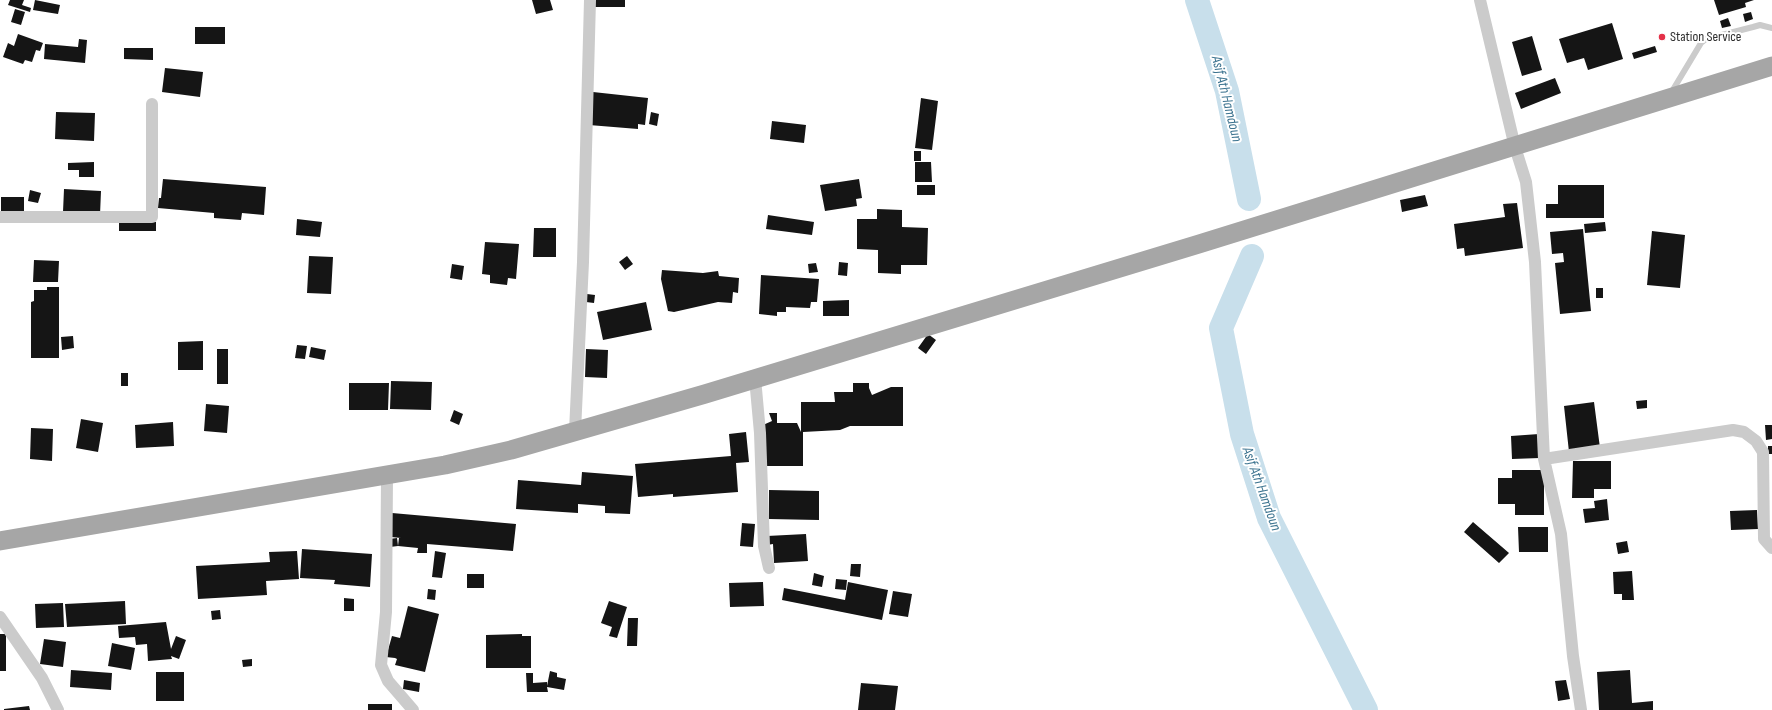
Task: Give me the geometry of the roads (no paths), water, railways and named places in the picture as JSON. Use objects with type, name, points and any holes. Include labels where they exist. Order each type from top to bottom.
[{"type":"main road","points":[[0,541],[387,476],[482,457],[755,378],[1515,147],[1772,66]]},
{"type":"street","points":[[575,431],[583,262],[590,0]]},
{"type":"street","points":[[1480,0],[1515,147],[1526,182],[1535,262],[1544,459],[1561,534],[1573,656],[1581,710]]},
{"type":"street","points":[[0,217],[152,217],[152,104]]},
{"type":"street","points":[[755,378],[760,433],[764,546],[769,568]]},
{"type":"street","points":[[1544,459],[1733,430],[1744,432],[1756,442],[1763,452],[1764,539],[1772,548]]},
{"type":"street","points":[[387,476],[386,612],[381,665],[388,681],[413,710]]},
{"type":"street","points":[[0,617],[42,678],[58,710]]},
{"type":"lane","points":[[1668,98],[1701,43],[1706,39],[1760,25],[1772,28]]},
{"type":"waterway","name":"Asif Ath Hamdoun","points":[[1197,0],[1227,91],[1249,199]]},
{"type":"waterway","name":"Asif Ath Hamdoun","points":[[1252,256],[1221,328],[1242,434],[1269,518],[1366,710]]},
{"type":"place","name":"Station Service","points":[[1662,37]]}]
